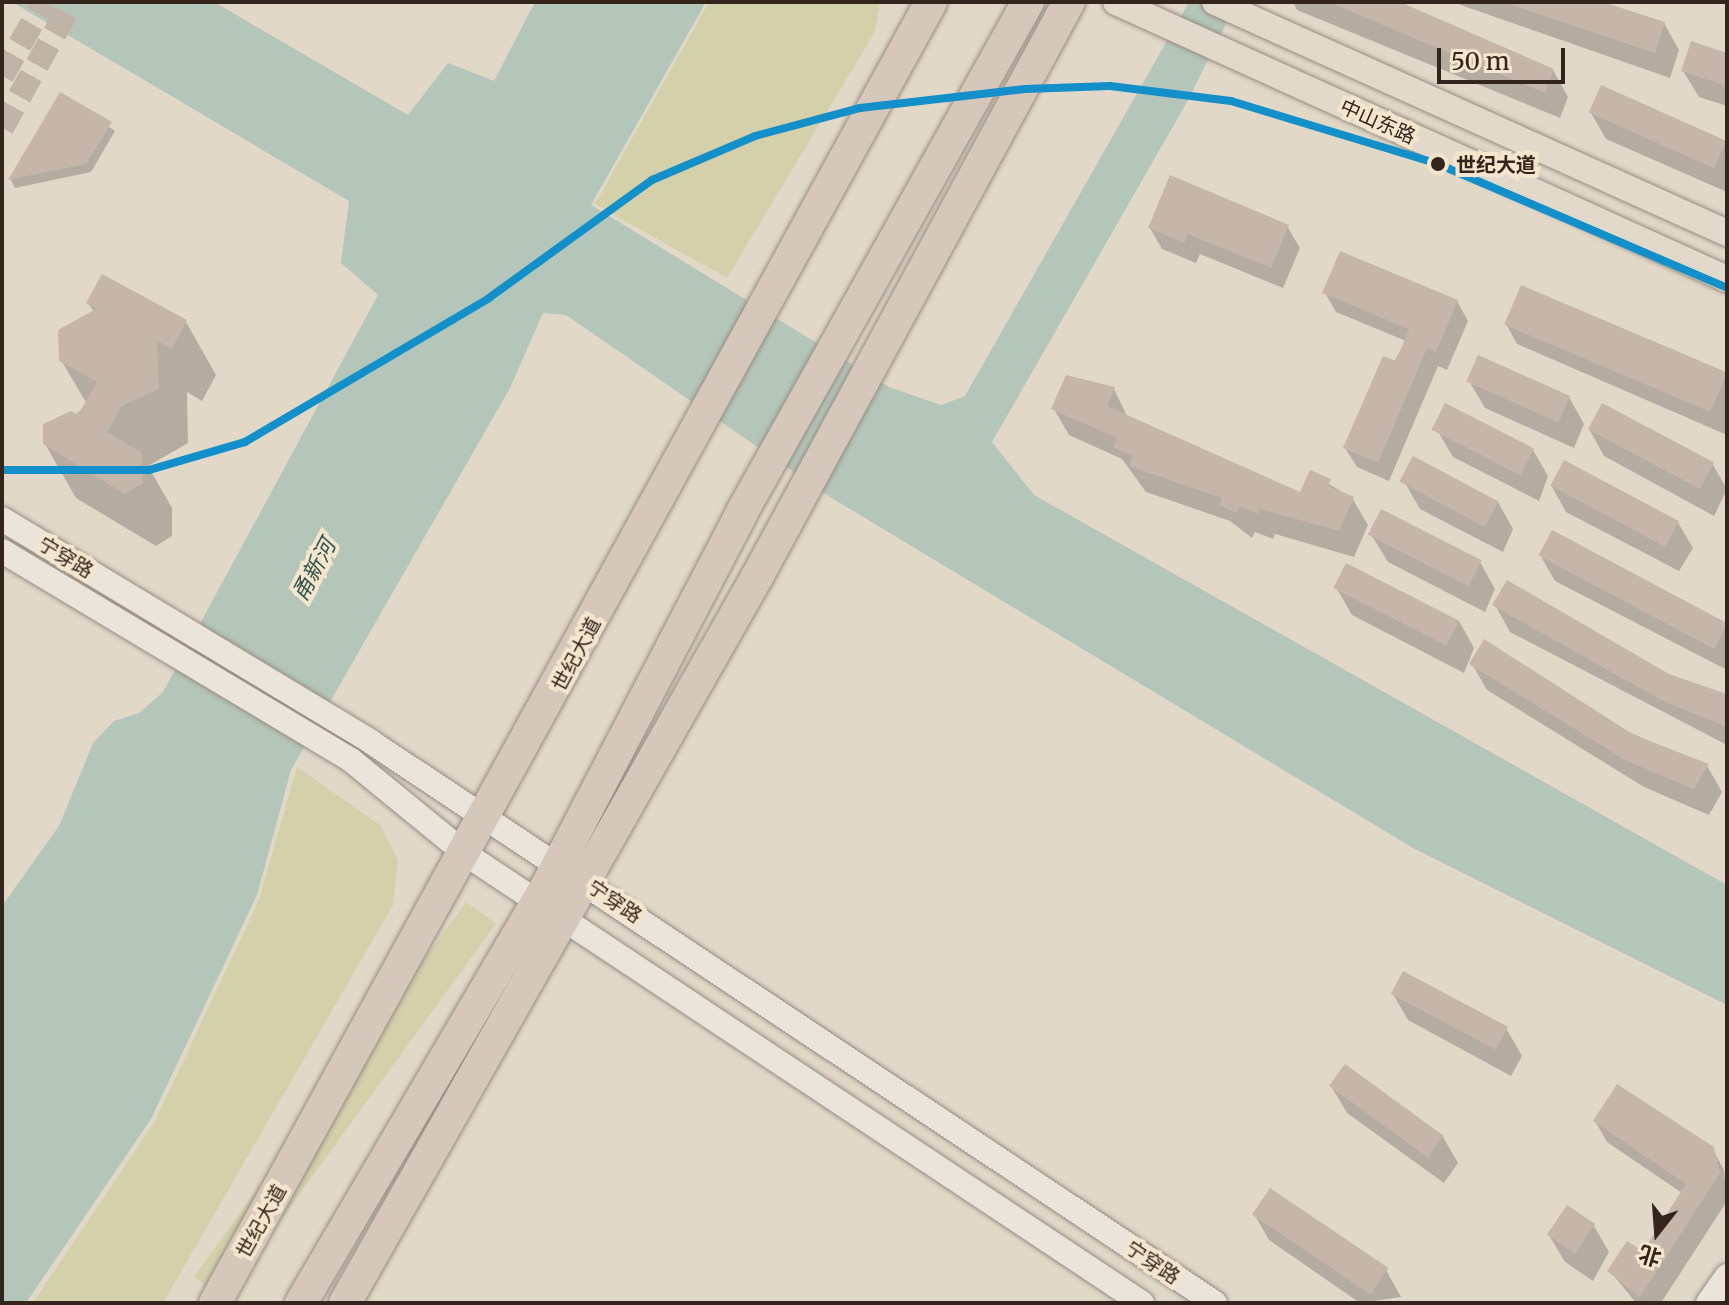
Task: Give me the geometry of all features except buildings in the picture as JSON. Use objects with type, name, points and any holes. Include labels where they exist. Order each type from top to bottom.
[{"type":"highway","name":"世纪大道","points":[[215,1303],[467,855],[931,2]]},
{"type":"highway","points":[[345,1303],[550,911],[557,864],[742,512],[832,361],[1028,2]]},
{"type":"highway","points":[[301,1303],[550,911],[584,881],[788,519],[1069,2]]},
{"type":"main road","name":"中山东路","points":[[1116,2],[1727,279]]},
{"type":"main road","name":"中山东路","points":[[1215,2],[1727,233]]},
{"type":"main road","name":"宁穿路","points":[[2,519],[371,742],[1215,1303]]},
{"type":"main road","name":"宁穿路","points":[[2,551],[351,760],[467,855],[1142,1303]]},
{"type":"main road","points":[[1708,1303],[1727,1276]]},
{"type":"shaded area","points":[[709,2],[880,2],[875,32],[727,278],[595,204]]},
{"type":"shaded area","points":[[297,767],[380,825],[398,860],[393,905],[163,1303],[33,1303],[155,1121],[259,900]]},
{"type":"shaded area","points":[[466,902],[496,924],[224,1298],[194,1277]]},
{"type":"water","name":"甬新河","points":[[12,2],[214,2],[408,115],[448,63],[494,81],[535,2],[706,2],[591,205],[889,387],[941,405],[965,396],[1189,2],[1237,2],[1187,102],[992,442],[1034,495],[1727,885],[1727,1005],[1413,848],[830,497],[566,315],[543,313],[510,388],[291,770],[257,895],[151,1119],[26,1303],[2,1303],[2,906],[59,826],[93,743],[114,721],[139,713],[163,692],[378,295],[341,263],[349,201]]},
{"type":"tunnel","points":[[2,76],[44,2]]},
{"type":"tunnel","points":[[2,128],[72,2]]},
{"type":"transit line","points":[[2,470],[149,470],[245,442],[489,298],[652,180],[755,136],[860,108],[1025,89],[1110,86],[1231,101],[1438,164],[1727,288]]},
{"type":"place","name":"世纪大道","points":[[1438,164]]}]
